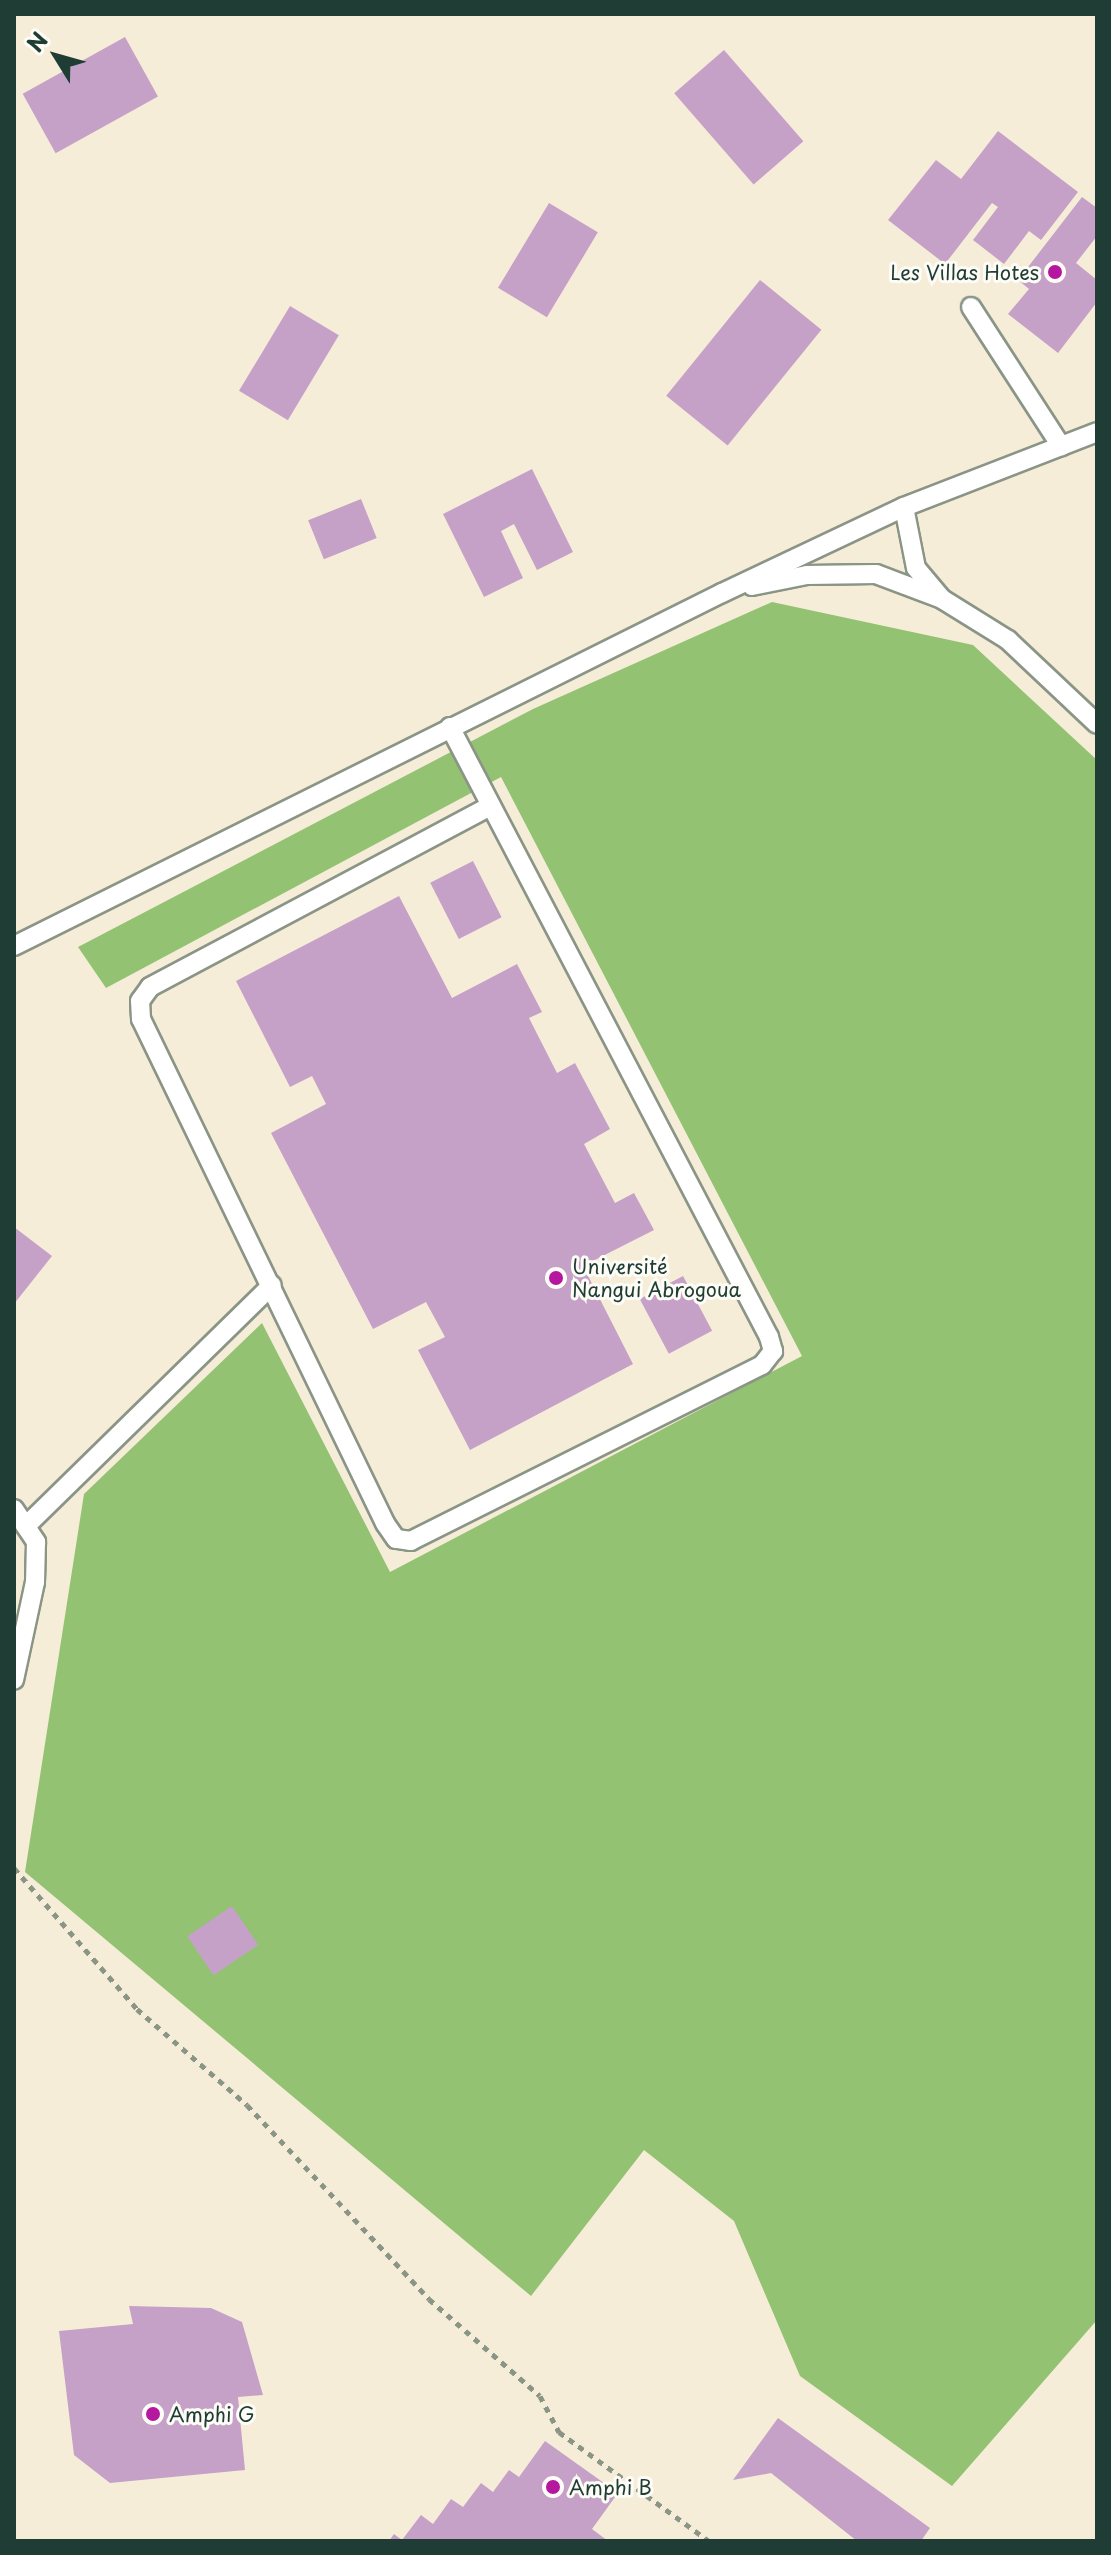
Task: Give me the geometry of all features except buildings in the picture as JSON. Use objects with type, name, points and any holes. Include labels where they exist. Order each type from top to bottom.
[{"type":"lane","points":[[971,307],[1061,446]]},
{"type":"lane","points":[[14,946],[722,593],[904,507],[1097,432]]},
{"type":"lane","points":[[904,507],[916,568],[942,599]]},
{"type":"lane","points":[[722,593],[807,575],[876,574],[942,599],[1008,640],[1097,724]]},
{"type":"lane","points":[[450,727],[769,1337],[773,1351],[762,1365],[411,1541],[396,1539],[385,1523],[141,1019],[140,1001],[150,987],[491,806]]},
{"type":"lane","points":[[26,1526],[272,1285]]},
{"type":"lane","points":[[14,1509],[36,1542],[35,1582],[14,1680]]},
{"type":"path","points":[[14,1868],[137,2009],[247,2105],[429,2299],[540,2396],[559,2432],[709,2541]]},
{"type":"green space","points":[[772,602],[973,645],[1097,760],[1097,2320],[952,2486],[800,2376],[734,2221],[644,2150],[531,2296],[25,1872],[84,1494],[262,1323],[390,1572],[802,1356],[501,777],[106,988],[78,947],[533,709]]},
{"type":"place","name":"Les Villas Hotes","points":[[1055,272]]},
{"type":"place","name":"Université Nangui Abrogoua","points":[[556,1278]]},
{"type":"place","name":"Amphi G","points":[[153,2414]]},
{"type":"place","name":"Amphi B","points":[[553,2487]]}]
